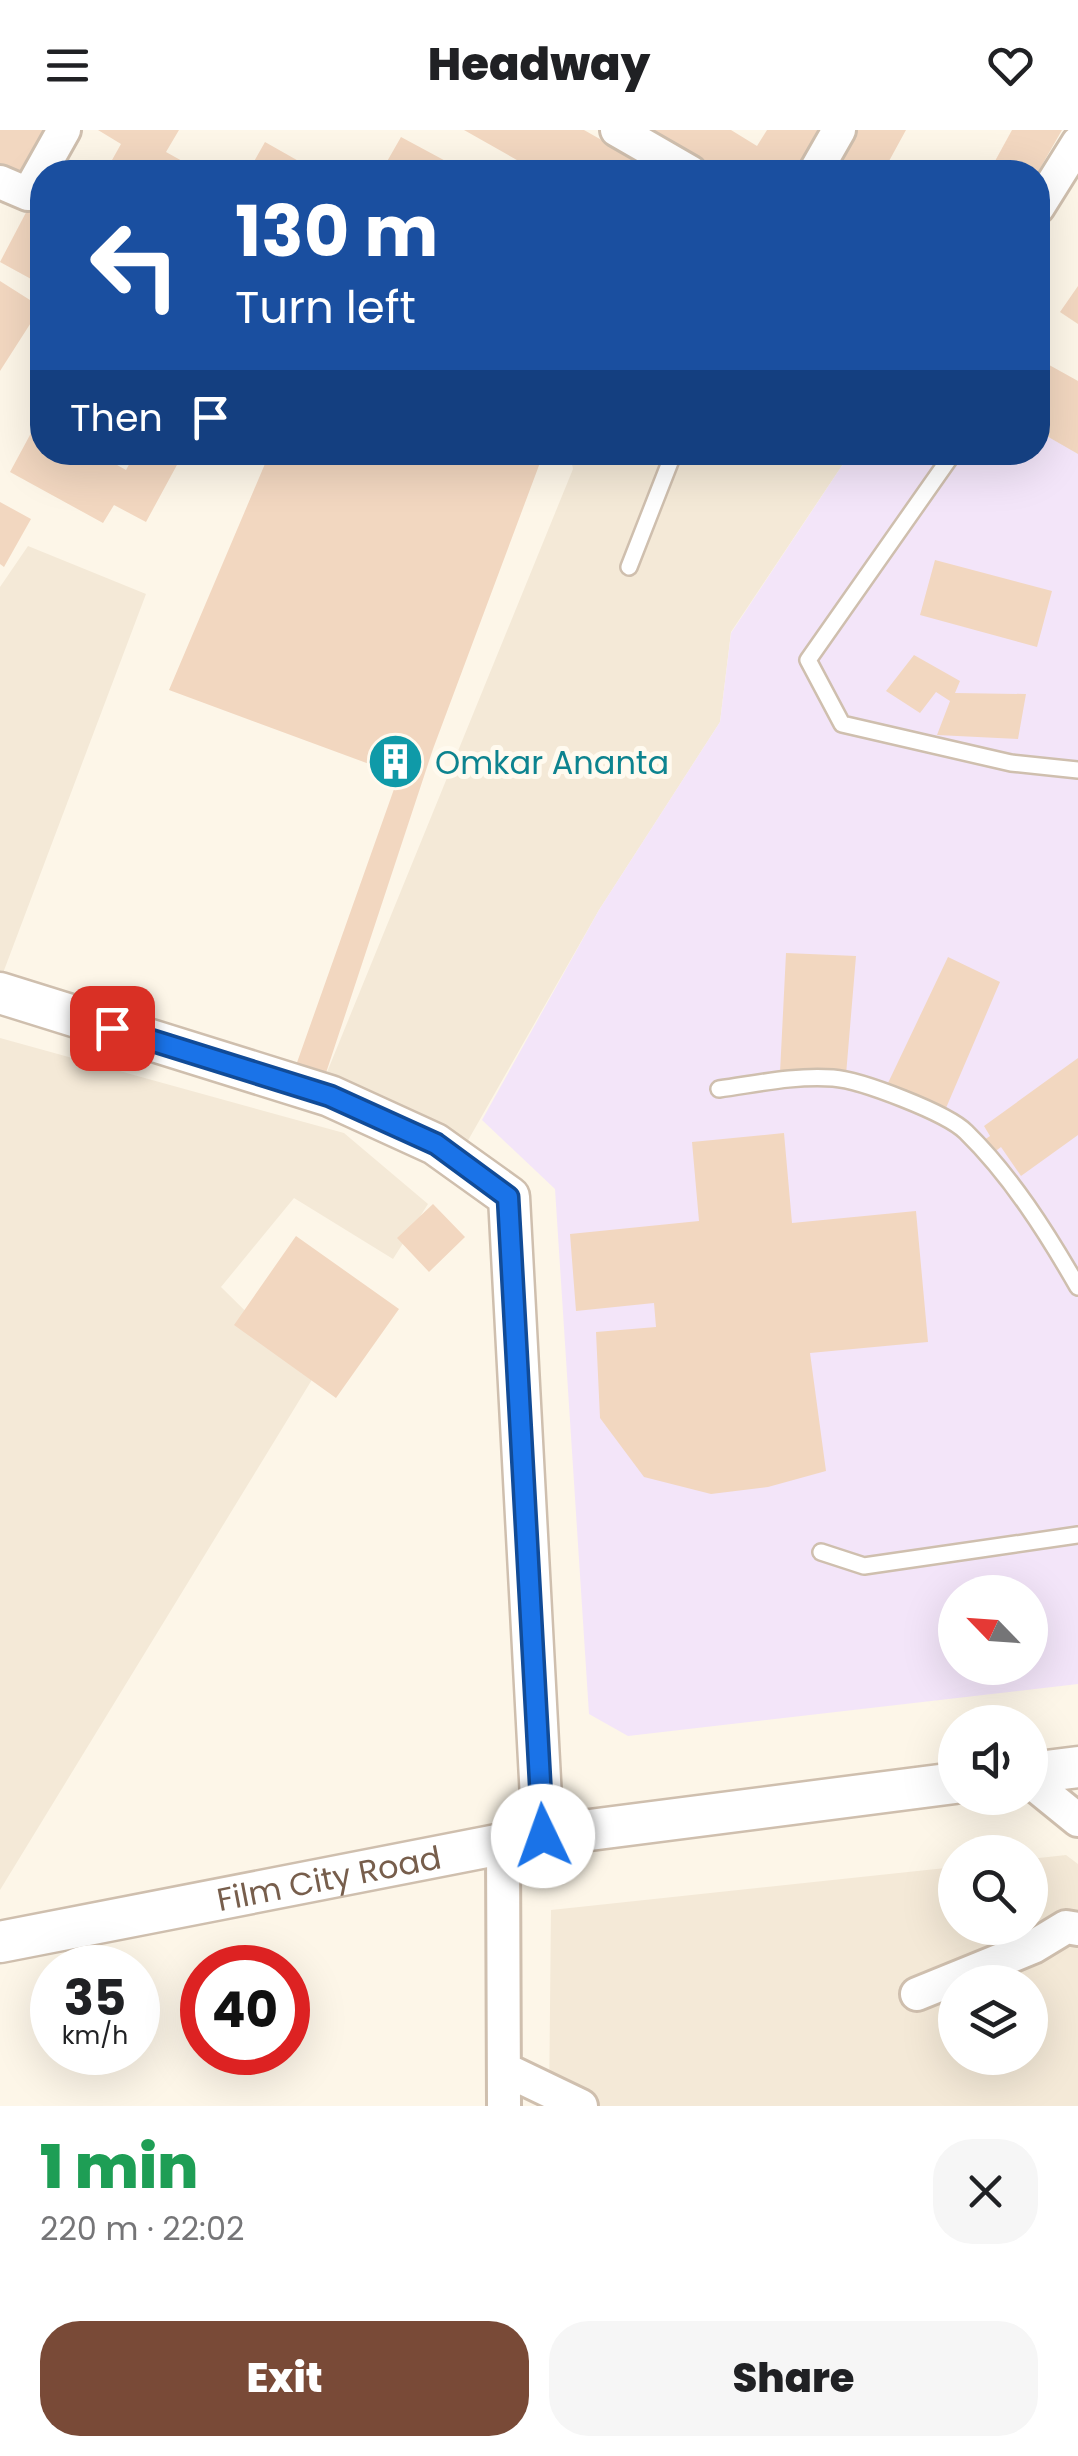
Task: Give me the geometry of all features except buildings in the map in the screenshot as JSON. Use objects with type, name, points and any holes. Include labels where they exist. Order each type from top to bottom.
[{"type":"street","points":[[47,160],[64,130]]},
{"type":"street","points":[[617,130],[669,160]]},
{"type":"street","points":[[822,160],[839,130]]},
{"type":"street","points":[[1050,188],[1078,143]]},
{"type":"street","points":[[0,182],[28,194],[30,190]]},
{"type":"street","points":[[2,997],[330,1096],[436,1144],[508,1197],[543,1836]]},
{"type":"street","points":[[1048,1773],[1078,1767]]},
{"type":"street","name":"Film City Road","points":[[0,1942],[543,1836],[938,1785]]},
{"type":"street","points":[[1048,1793],[1078,1820]]},
{"type":"street","points":[[503,1845],[504,2106]]},
{"type":"street","points":[[917,1994],[1033,1947],[1066,1927],[1078,1929]]},
{"type":"street","points":[[504,2069],[581,2106]]},
{"type":"lane","points":[[629,567],[669,465]]},
{"type":"lane","points":[[945,465],[808,660],[842,724],[1011,763],[1078,770]]},
{"type":"lane","points":[[718,1089],[803,1078],[850,1081],[866,1084],[964,1129],[1023,1200],[1078,1287]]},
{"type":"lane","points":[[821,1552],[864,1566],[1078,1535]]},
{"type":"shaded area","points":[[1078,413],[1078,1684],[628,1736],[589,1714],[555,1189],[482,1120],[599,910],[720,722],[731,633],[842,465],[1050,465],[1050,418]]},
{"type":"shaded area","points":[[572,465],[842,465],[731,632],[720,722],[599,910],[462,1151],[323,1082]]},
{"type":"shaded area","points":[[28,546],[146,594],[0,981],[0,587]]},
{"type":"shaded area","points":[[0,1038],[344,1133],[428,1204],[393,1259],[294,1198],[221,1287],[313,1378],[0,1890]]},
{"type":"shaded area","points":[[1066,1855],[1078,1864],[1078,2106],[549,2106],[551,1910],[938,1869],[938,1945],[1048,1945],[1048,1857]]},
{"type":"place","name":"Omkar Ananta","points":[[396,762]]},
{"type":"route","points":[[112,1028],[330,1096],[436,1144],[508,1197],[543,1836]]}]
